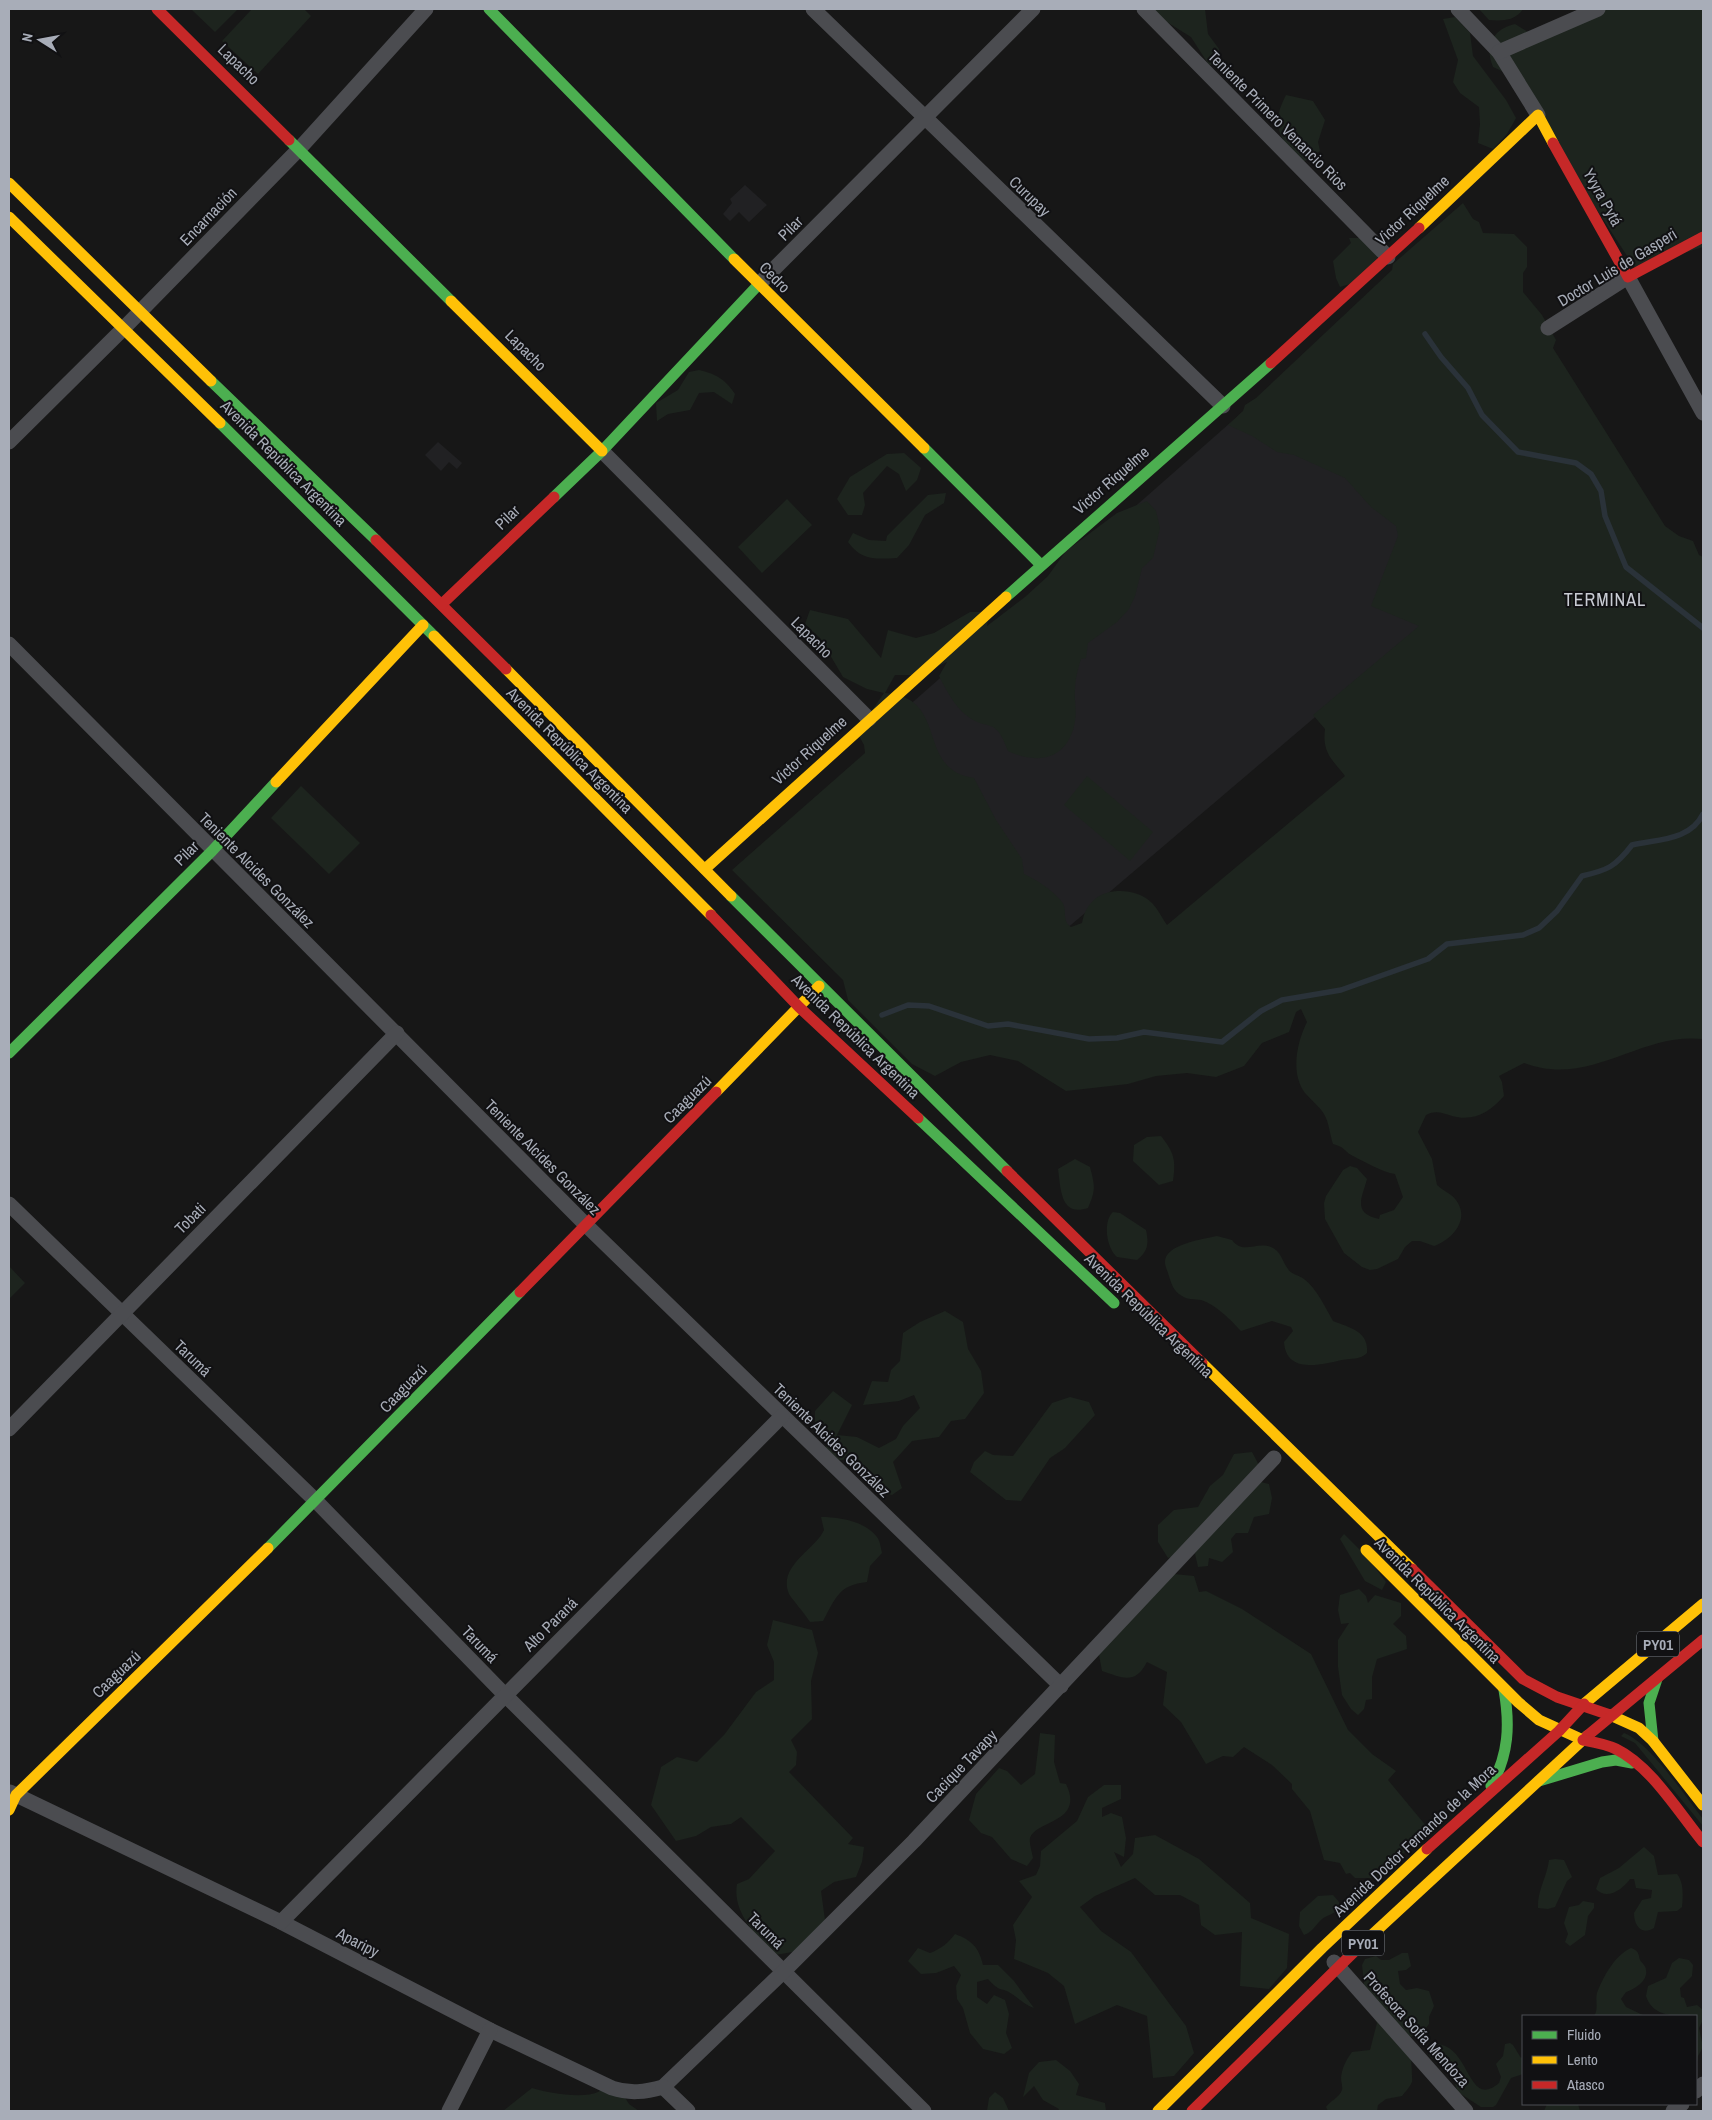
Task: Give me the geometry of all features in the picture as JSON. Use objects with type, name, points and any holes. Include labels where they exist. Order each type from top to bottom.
[{"type":"main road","name":"Lapacho","points":[[157,9],[300,148],[602,451]]},
{"type":"main road","name":"Cedro","points":[[489,9],[759,284],[1041,565]]},
{"type":"main road","name":"Victor Riquelme","points":[[704,869],[869,718],[1223,406],[1388,257],[1538,115]]},
{"type":"main road","name":"Yvyra Pytá","points":[[1538,115],[1628,277]]},
{"type":"main road","name":"Avenida República Argentina","points":[[9,183],[139,312],[442,604],[819,986],[1523,1679],[1582,1706],[1610,1715],[1639,1728],[1653,1741],[1703,1806]]},
{"type":"main road","name":"Avenida República Argentina","points":[[9,217],[124,328],[422,625],[685,888],[799,1007],[1124,1314]]},
{"type":"main road","name":"Doctor Luis de Gasperi","points":[[1628,277],[1703,237]]},
{"type":"main road","name":"Pilar","points":[[442,604],[602,451],[759,284]]},
{"type":"main road","name":"Pilar","points":[[9,1053],[212,851],[422,625]]},
{"type":"main road","name":"Caaguazú","points":[[9,1810],[12,1793],[316,1501],[819,986]]},
{"type":"main road","points":[[1270,1455],[1285,1469]]},
{"type":"main road","name":"Avenida República Argentina","points":[[1359,1543],[1504,1690],[1539,1720],[1583,1740],[1611,1746],[1626,1754],[1638,1765],[1703,1842]]},
{"type":"main road","name":"Avenida Doctor Fernando de la Mora","points":[[1158,2111],[1322,1948],[1559,1730],[1582,1706],[1703,1604]]},
{"type":"main road","name":"PY01","points":[[1192,2111],[1339,1967],[1610,1715],[1657,1680],[1703,1640]]},
{"type":"main road","points":[[1653,1741],[1649,1703],[1657,1680]]},
{"type":"main road","points":[[1533,1685],[1562,1692],[1586,1692],[1611,1682]]},
{"type":"main road","points":[[1482,1800],[1501,1771],[1506,1753],[1508,1710],[1504,1690]]},
{"type":"main road","points":[[1539,1781],[1573,1772],[1606,1759],[1620,1759],[1638,1765]]},
{"type":"street","name":"Encarnación","points":[[9,442],[124,328],[300,148],[426,9]]},
{"type":"street","name":"Curupay","points":[[813,9],[923,118],[1223,406]]},
{"type":"street","name":"Pilar","points":[[759,284],[1033,9]]},
{"type":"street","name":"Teniente Primero Venancio Rios","points":[[1144,9],[1388,257]]},
{"type":"street","name":"Yvyra Pytá","points":[[1458,9],[1499,52],[1538,115]]},
{"type":"street","points":[[1499,52],[1598,9]]},
{"type":"street","name":"Yvyra Pytá","points":[[1628,277],[1703,413]]},
{"type":"street","name":"Doctor Luis de Gasperi","points":[[1548,328],[1628,277]]},
{"type":"street","name":"Lapacho","points":[[602,451],[869,718]]},
{"type":"street","name":"Pilar","points":[[422,625],[442,604]]},
{"type":"street","name":"Teniente Alcides González","points":[[9,644],[212,851],[397,1033],[586,1225],[1061,1686]]},
{"type":"street","name":"Tobati","points":[[9,1429],[397,1033]]},
{"type":"street","name":"Tarumá","points":[[9,1204],[316,1501],[505,1694],[924,2111]]},
{"type":"street","name":"Alto Paraná","points":[[281,1922],[782,1416]]},
{"type":"street","name":"Cacique Tavapy","points":[[663,2087],[783,1972],[914,1841],[1061,1686],[1270,1455]]},
{"type":"street","name":"Aparipy","points":[[12,1793],[281,1922],[490,2030],[612,2088],[636,2092],[663,2087]]},
{"type":"street","name":"Profesora Sofía Mendoza","points":[[1322,1948],[1466,2111]]},
{"type":"street","points":[[449,2111],[490,2030]]},
{"type":"street","points":[[663,2087],[688,2111]]},
{"type":"shaded area","points":[[191,9],[238,9],[215,32]]},
{"type":"shaded area","points":[[252,9],[304,9],[311,16],[258,74],[222,41]]},
{"type":"shaded area","points":[[1146,9],[1205,9],[1208,34],[1219,49],[1221,62],[1209,65],[1191,37]]},
{"type":"shaded area","points":[[1479,9],[1523,9],[1512,18],[1489,20]]},
{"type":"shaded area","points":[[1585,9],[1703,9],[1703,247],[1635,268],[1508,74],[1493,67],[1490,59],[1490,45],[1496,34],[1507,26],[1515,24],[1528,32]]},
{"type":"shaded area","points":[[1455,17],[1470,33],[1473,56],[1506,100],[1516,118],[1507,134],[1493,149],[1478,143],[1479,107],[1460,93],[1453,82],[1458,60],[1443,19]]},
{"type":"shaded area","points":[[1286,95],[1313,101],[1325,120],[1318,142],[1320,151],[1300,164],[1287,147],[1278,124],[1278,116]]},
{"type":"shaded area","points":[[745,185],[767,205],[749,222],[739,212],[730,221],[723,214],[732,203],[730,199]]},
{"type":"shaded area","points":[[1463,203],[1473,219],[1479,222],[1483,233],[1514,234],[1527,247],[1527,267],[1523,273],[1523,292],[1542,315],[1556,340],[1553,348],[1665,526],[1679,536],[1693,541],[1699,555],[1703,557],[1703,1039],[1680,1039],[1657,1043],[1593,1065],[1571,1069],[1548,1069],[1524,1063],[1499,1076],[1504,1096],[1487,1111],[1467,1118],[1439,1112],[1426,1115],[1418,1132],[1432,1159],[1437,1185],[1454,1198],[1460,1207],[1460,1222],[1452,1234],[1440,1243],[1434,1246],[1420,1241],[1412,1241],[1405,1247],[1398,1259],[1377,1269],[1370,1270],[1362,1267],[1344,1253],[1325,1219],[1324,1203],[1326,1196],[1343,1170],[1350,1166],[1357,1168],[1367,1179],[1361,1198],[1362,1209],[1365,1213],[1379,1219],[1380,1215],[1394,1210],[1403,1197],[1395,1174],[1374,1166],[1333,1144],[1326,1117],[1300,1085],[1296,1067],[1298,1048],[1307,1022],[1301,1009],[1296,1012],[1289,1032],[1262,1043],[1244,1066],[1216,1077],[1187,1073],[1156,1076],[1128,1084],[1066,1091],[1018,1061],[990,1055],[961,1062],[935,1076],[912,1064],[848,1000],[843,980],[732,870],[865,753],[864,745],[857,732],[884,693],[867,689],[843,677],[820,638],[805,624],[810,610],[848,619],[881,658],[888,630],[916,638],[934,633],[970,612],[989,612],[987,626],[1025,597],[1048,576],[1066,551],[1117,513],[1147,501],[1156,511],[1160,528],[1153,558],[1142,568],[1135,596],[1129,609],[1117,622],[1088,643],[1086,658],[1081,659],[1076,678],[1076,717],[1072,734],[1060,751],[1051,756],[1031,758],[1008,751],[999,732],[995,728],[980,723],[966,715],[951,697],[939,676],[947,662],[918,675],[895,675],[885,693],[905,697],[918,707],[926,720],[944,762],[956,772],[974,778],[996,820],[1022,859],[1024,874],[1045,886],[1062,902],[1065,908],[1066,921],[1071,927],[1082,923],[1086,910],[1095,899],[1101,895],[1116,891],[1132,892],[1146,898],[1154,905],[1167,925],[1345,776],[1329,755],[1325,744],[1325,729],[1313,715],[1419,626],[1371,606],[1398,536],[1396,526],[1371,507],[1345,478],[1294,455],[1277,452],[1252,436],[1228,425],[1243,411],[1245,405],[1256,398],[1392,270],[1393,264]]},
{"type":"shaded area","points":[[1349,238],[1367,238],[1379,250],[1373,277],[1340,287],[1336,278],[1333,261],[1351,243]]},
{"type":"shaded area","points":[[1321,343],[1490,568],[1065,930],[864,745]]},
{"type":"shaded area","points":[[699,370],[715,375],[728,384],[735,394],[732,404],[714,392],[699,393],[690,410],[668,414],[657,421],[656,403],[678,390],[689,372]]},
{"type":"shaded area","points":[[438,442],[462,463],[457,469],[449,462],[441,471],[425,455]]},
{"type":"shaded area","points":[[904,453],[921,468],[917,480],[906,491],[899,474],[887,466],[863,493],[865,505],[862,515],[848,515],[837,499],[850,477],[887,454]]},
{"type":"shaded area","points":[[946,493],[944,503],[925,515],[909,545],[897,558],[869,558],[858,553],[848,542],[853,533],[869,540],[886,541],[887,536],[928,495]]},
{"type":"shaded area","points":[[787,499],[812,525],[762,573],[738,547]]},
{"type":"shaded area","points":[[1087,776],[1153,832],[1130,861],[1064,805]]},
{"type":"shaded area","points":[[301,786],[360,843],[329,874],[271,818]]},
{"type":"shaded area","points":[[1161,1136],[1169,1147],[1174,1167],[1173,1181],[1159,1185],[1133,1161],[1134,1145],[1147,1137]]},
{"type":"shaded area","points":[[1075,1159],[1090,1167],[1094,1184],[1088,1208],[1079,1210],[1072,1209],[1067,1205],[1061,1193],[1058,1169]]},
{"type":"shaded area","points":[[1113,1212],[1120,1213],[1146,1230],[1147,1247],[1137,1260],[1117,1257],[1108,1242],[1108,1222]]},
{"type":"shaded area","points":[[1217,1236],[1232,1240],[1241,1247],[1260,1245],[1274,1249],[1290,1271],[1304,1279],[1313,1288],[1333,1321],[1352,1328],[1362,1335],[1367,1346],[1367,1353],[1359,1358],[1324,1364],[1306,1365],[1298,1363],[1291,1359],[1286,1352],[1284,1342],[1293,1331],[1291,1327],[1272,1321],[1241,1331],[1228,1317],[1212,1305],[1201,1300],[1187,1298],[1176,1292],[1166,1268],[1167,1256],[1171,1251],[1186,1243]]},
{"type":"shaded area","points":[[9,1266],[25,1283],[9,1299]]},
{"type":"shaded area","points":[[945,1311],[963,1322],[968,1349],[981,1371],[984,1393],[965,1419],[951,1421],[939,1437],[912,1441],[893,1462],[902,1488],[892,1495],[879,1492],[848,1459],[829,1462],[825,1448],[833,1438],[826,1433],[815,1435],[815,1411],[833,1391],[852,1405],[837,1435],[857,1437],[879,1448],[896,1439],[903,1426],[920,1408],[914,1395],[899,1401],[863,1405],[872,1381],[888,1382],[891,1370],[900,1361],[903,1333],[920,1322]]},
{"type":"shaded area","points":[[1070,1397],[1089,1402],[1095,1415],[1065,1448],[1050,1458],[1021,1501],[1006,1500],[970,1472],[974,1462],[985,1451],[993,1455],[1013,1456],[1052,1403]]},
{"type":"shaded area","points":[[1252,1452],[1262,1471],[1184,1554],[1168,1558],[1158,1542],[1158,1525],[1174,1510],[1198,1507],[1210,1486],[1223,1475],[1234,1454]]},
{"type":"shaded area","points":[[1257,1481],[1269,1484],[1272,1498],[1269,1514],[1254,1517],[1248,1533],[1236,1533],[1231,1539],[1233,1552],[1222,1562],[1209,1558],[1208,1566],[1198,1567],[1195,1554],[1201,1536]]},
{"type":"shaded area","points":[[821,1517],[843,1519],[866,1527],[878,1539],[882,1553],[870,1566],[867,1582],[844,1589],[835,1599],[823,1621],[810,1622],[789,1594],[787,1584],[788,1575],[793,1566],[820,1537],[824,1530]]},
{"type":"shaded area","points":[[1344,1534],[1367,1557],[1386,1582],[1382,1590],[1365,1581],[1340,1539]]},
{"type":"shaded area","points":[[1174,1574],[1194,1576],[1199,1592],[1206,1591],[1242,1609],[1311,1654],[1348,1730],[1372,1754],[1396,1771],[1388,1780],[1427,1827],[1382,1878],[1355,1878],[1350,1873],[1346,1874],[1340,1863],[1324,1860],[1310,1811],[1292,1789],[1292,1784],[1272,1765],[1244,1747],[1233,1757],[1223,1756],[1206,1764],[1181,1722],[1163,1705],[1167,1672],[1147,1662],[1138,1674],[1128,1678],[1102,1671],[1099,1655],[1117,1621],[1119,1611],[1138,1593]]},
{"type":"shaded area","points":[[1359,1589],[1366,1596],[1368,1603],[1375,1595],[1401,1603],[1401,1616],[1393,1624],[1406,1636],[1407,1649],[1377,1659],[1372,1677],[1372,1699],[1366,1700],[1364,1709],[1358,1715],[1351,1709],[1342,1695],[1338,1667],[1338,1640],[1349,1623],[1341,1624],[1338,1610],[1340,1595]]},
{"type":"shaded area","points":[[773,1620],[812,1630],[818,1653],[811,1681],[812,1719],[791,1740],[797,1752],[796,1765],[789,1772],[853,1838],[848,1844],[864,1847],[862,1862],[856,1877],[834,1882],[821,1891],[826,1927],[798,1951],[775,1955],[747,1923],[738,1905],[736,1895],[737,1884],[749,1879],[775,1851],[741,1817],[731,1824],[711,1827],[696,1836],[676,1841],[651,1805],[661,1767],[677,1757],[697,1762],[724,1735],[756,1692],[774,1680],[774,1662],[767,1645]]},
{"type":"shaded area","points":[[1040,1733],[1055,1735],[1054,1762],[1060,1783],[1066,1784],[1070,1797],[1069,1806],[1065,1813],[1034,1832],[1030,1838],[1033,1858],[1027,1866],[1011,1859],[992,1837],[981,1833],[969,1820],[976,1794],[999,1768],[1007,1771],[1021,1785],[1035,1774]]},
{"type":"shaded area","points":[[1624,1733],[1645,1747],[1656,1759],[1703,1819],[1703,1826],[1635,1743],[1621,1736]]},
{"type":"shaded area","points":[[1104,1785],[1121,1785],[1121,1799],[1102,1808],[1102,1817],[1111,1813],[1122,1817],[1126,1838],[1124,1857],[1114,1852],[1121,1867],[1133,1854],[1135,1838],[1155,1835],[1199,1859],[1250,1903],[1251,1918],[1289,1934],[1287,1968],[1269,1989],[1240,1986],[1242,1932],[1215,1935],[1201,1925],[1199,1905],[1180,1895],[1155,1895],[1135,1878],[1095,1896],[1080,1907],[1101,1931],[1131,1952],[1186,2026],[1194,2053],[1174,2076],[1153,2078],[1147,2016],[1117,2005],[1075,2024],[1064,1986],[1048,1973],[1014,1959],[1016,1940],[1013,1925],[1032,1897],[1019,1881],[1036,1875],[1040,1866],[1041,1851],[1077,1821],[1088,1797]]},
{"type":"shaded area","points":[[1644,1847],[1654,1856],[1658,1875],[1677,1874],[1681,1881],[1683,1894],[1682,1907],[1677,1911],[1658,1912],[1654,1928],[1645,1931],[1639,1928],[1635,1922],[1634,1913],[1642,1900],[1651,1898],[1652,1890],[1636,1888],[1634,1879],[1630,1879],[1619,1890],[1610,1894],[1605,1894],[1596,1889],[1600,1878],[1619,1868]]},
{"type":"shaded area","points":[[1549,1860],[1564,1860],[1572,1877],[1567,1881],[1555,1907],[1548,1909],[1538,1908],[1539,1896]]},
{"type":"shaded area","points":[[1333,1895],[1339,1902],[1340,1909],[1326,1916],[1304,1935],[1299,1926],[1300,1912],[1318,1896]]},
{"type":"shaded area","points":[[1583,1901],[1594,1903],[1594,1908],[1588,1916],[1585,1935],[1570,1946],[1565,1942],[1568,1934],[1564,1923],[1569,1907],[1579,1905]]},
{"type":"shaded area","points":[[955,1934],[974,1945],[983,1965],[998,1965],[1014,1981],[1034,2008],[996,1987],[988,1979],[977,1982],[977,1997],[987,2004],[994,1995],[1005,2000],[1009,2014],[1006,2033],[1012,2048],[1004,2054],[983,2049],[970,2033],[963,2008],[957,1999],[956,1986],[961,1975],[954,1966],[936,1973],[921,1974],[908,1961],[918,1948],[930,1953],[938,1950]]},
{"type":"shaded area","points":[[1631,1948],[1638,1952],[1646,1974],[1640,1984],[1626,1992],[1621,1999],[1626,2007],[1643,2015],[1594,2015],[1597,1993],[1603,1980],[1615,1961]]},
{"type":"shaded area","points":[[1402,1953],[1408,1953],[1411,1966],[1406,1970],[1398,1971],[1400,1984],[1406,1990],[1417,1988],[1429,1991],[1434,2006],[1429,2017],[1429,2024],[1422,2033],[1410,2037],[1412,2082],[1402,2096],[1386,2099],[1378,2105],[1377,2111],[1328,2111],[1326,2107],[1342,2090],[1341,2078],[1346,2061],[1352,2052],[1370,2050],[1377,2023],[1362,2000],[1364,1982],[1362,1965],[1365,1959],[1376,1956],[1381,1960],[1389,1960]]},
{"type":"shaded area","points":[[1679,1958],[1689,1960],[1693,1965],[1692,1976],[1680,1988],[1681,1997],[1684,1998],[1687,2007],[1697,2005],[1703,2010],[1703,2020],[1699,2028],[1703,2047],[1697,2062],[1697,2015],[1674,2015],[1660,2012],[1649,2003],[1646,1996],[1648,1986],[1666,1978],[1672,1963]]},
{"type":"shaded area","points":[[1510,2043],[1513,2045],[1522,2057],[1522,2074],[1511,2078],[1493,2107],[1481,2107],[1458,2092],[1454,2081],[1443,2068],[1440,2059],[1435,2061],[1429,2055],[1433,2044],[1445,2046],[1455,2053],[1480,2088],[1488,2089],[1499,2083],[1501,2077],[1496,2064],[1503,2056],[1505,2044]]},
{"type":"shaded area","points":[[1056,2060],[1070,2071],[1079,2084],[1076,2095],[1105,2103],[1106,2111],[1058,2111],[1059,2109],[1043,2100],[1034,2086],[1023,2097],[1029,2073],[1039,2062]]},
{"type":"shaded area","points":[[614,2080],[629,2104],[639,2111],[503,2111],[532,2088],[547,2092],[583,2095],[598,2092]]},
{"type":"shaded area","points":[[995,2092],[1003,2098],[1009,2111],[987,2111],[989,2098]]},
{"type":"shaded area","points":[[1547,2105],[1578,2105],[1580,2111],[1544,2111]]},
{"type":"waterway","points":[[1425,334],[1441,357],[1468,388],[1482,415],[1518,452],[1576,463],[1591,474],[1601,491],[1605,516],[1626,567],[1703,628]]},
{"type":"waterway","points":[[882,1015],[908,1005],[929,1006],[988,1026],[1008,1024],[1089,1039],[1117,1038],[1144,1032],[1222,1042],[1261,1011],[1282,1000],[1341,990],[1428,959],[1447,944],[1523,935],[1539,928],[1557,911],[1582,876],[1598,872],[1616,863],[1632,845],[1662,840],[1681,834],[1697,823],[1703,814]]},
{"type":"traffic: fast","points":[[489,9],[734,259]]},
{"type":"traffic: fast","points":[[289,140],[451,301]]},
{"type":"traffic: fast","points":[[554,497],[602,451],[759,284]]},
{"type":"traffic: fast","points":[[1006,597],[1271,363]]},
{"type":"traffic: fast","points":[[211,381],[376,540]]},
{"type":"traffic: fast","points":[[220,423],[434,636]]},
{"type":"traffic: fast","points":[[924,448],[1041,565]]},
{"type":"traffic: fast","points":[[9,1053],[212,851],[276,782]]},
{"type":"traffic: fast","points":[[731,896],[1007,1171]]},
{"type":"traffic: fast","points":[[918,1118],[1114,1303]]},
{"type":"traffic: fast","points":[[268,1548],[520,1292]]},
{"type":"traffic: fast","points":[[1653,1741],[1649,1703],[1657,1679]]},
{"type":"traffic: fast","points":[[1491,1786],[1501,1763],[1507,1739],[1504,1690]]},
{"type":"traffic: fast","points":[[1539,1781],[1602,1762],[1616,1760],[1632,1763]]},
{"type":"traffic: slow","points":[[1419,228],[1538,115],[1553,143]]},
{"type":"traffic: slow","points":[[9,183],[211,381]]},
{"type":"traffic: slow","points":[[9,217],[220,423]]},
{"type":"traffic: slow","points":[[734,259],[924,448]]},
{"type":"traffic: slow","points":[[451,301],[602,451]]},
{"type":"traffic: slow","points":[[705,869],[1006,597]]},
{"type":"traffic: slow","points":[[276,782],[423,625]]},
{"type":"traffic: slow","points":[[434,636],[711,915]]},
{"type":"traffic: slow","points":[[506,669],[731,896]]},
{"type":"traffic: slow","points":[[716,1092],[819,986]]},
{"type":"traffic: slow","points":[[1202,1363],[1412,1569]]},
{"type":"traffic: slow","points":[[9,1810],[16,1795],[268,1548]]},
{"type":"traffic: slow","points":[[1366,1550],[1518,1702],[1539,1720],[1583,1740]]},
{"type":"traffic: slow","points":[[1584,1704],[1703,1604]]},
{"type":"traffic: slow","points":[[1610,1715],[1639,1728],[1653,1741],[1703,1805]]},
{"type":"traffic: slow","points":[[1361,1945],[1587,1736]]},
{"type":"traffic: slow","points":[[1158,2111],[1322,1948],[1427,1849]]},
{"type":"traffic: jam","points":[[157,9],[289,140]]},
{"type":"traffic: jam","points":[[1553,143],[1628,277],[1703,237]]},
{"type":"traffic: jam","points":[[1271,363],[1419,228]]},
{"type":"traffic: jam","points":[[442,604],[554,497]]},
{"type":"traffic: jam","points":[[376,540],[506,669]]},
{"type":"traffic: jam","points":[[711,915],[799,1007],[918,1118]]},
{"type":"traffic: jam","points":[[520,1292],[716,1092]]},
{"type":"traffic: jam","points":[[1007,1171],[1202,1363]]},
{"type":"traffic: jam","points":[[1412,1569],[1523,1679],[1557,1697],[1610,1715]]},
{"type":"traffic: jam","points":[[1587,1736],[1703,1640]]},
{"type":"traffic: jam","points":[[1427,1849],[1559,1731],[1584,1704]]},
{"type":"traffic: jam","points":[[1583,1740],[1604,1744],[1616,1749],[1641,1767],[1664,1791],[1703,1842]]},
{"type":"traffic: jam","points":[[1192,2111],[1361,1945]]},
{"type":"district","name":"TERMINAL","points":[[1605,599]]}]
